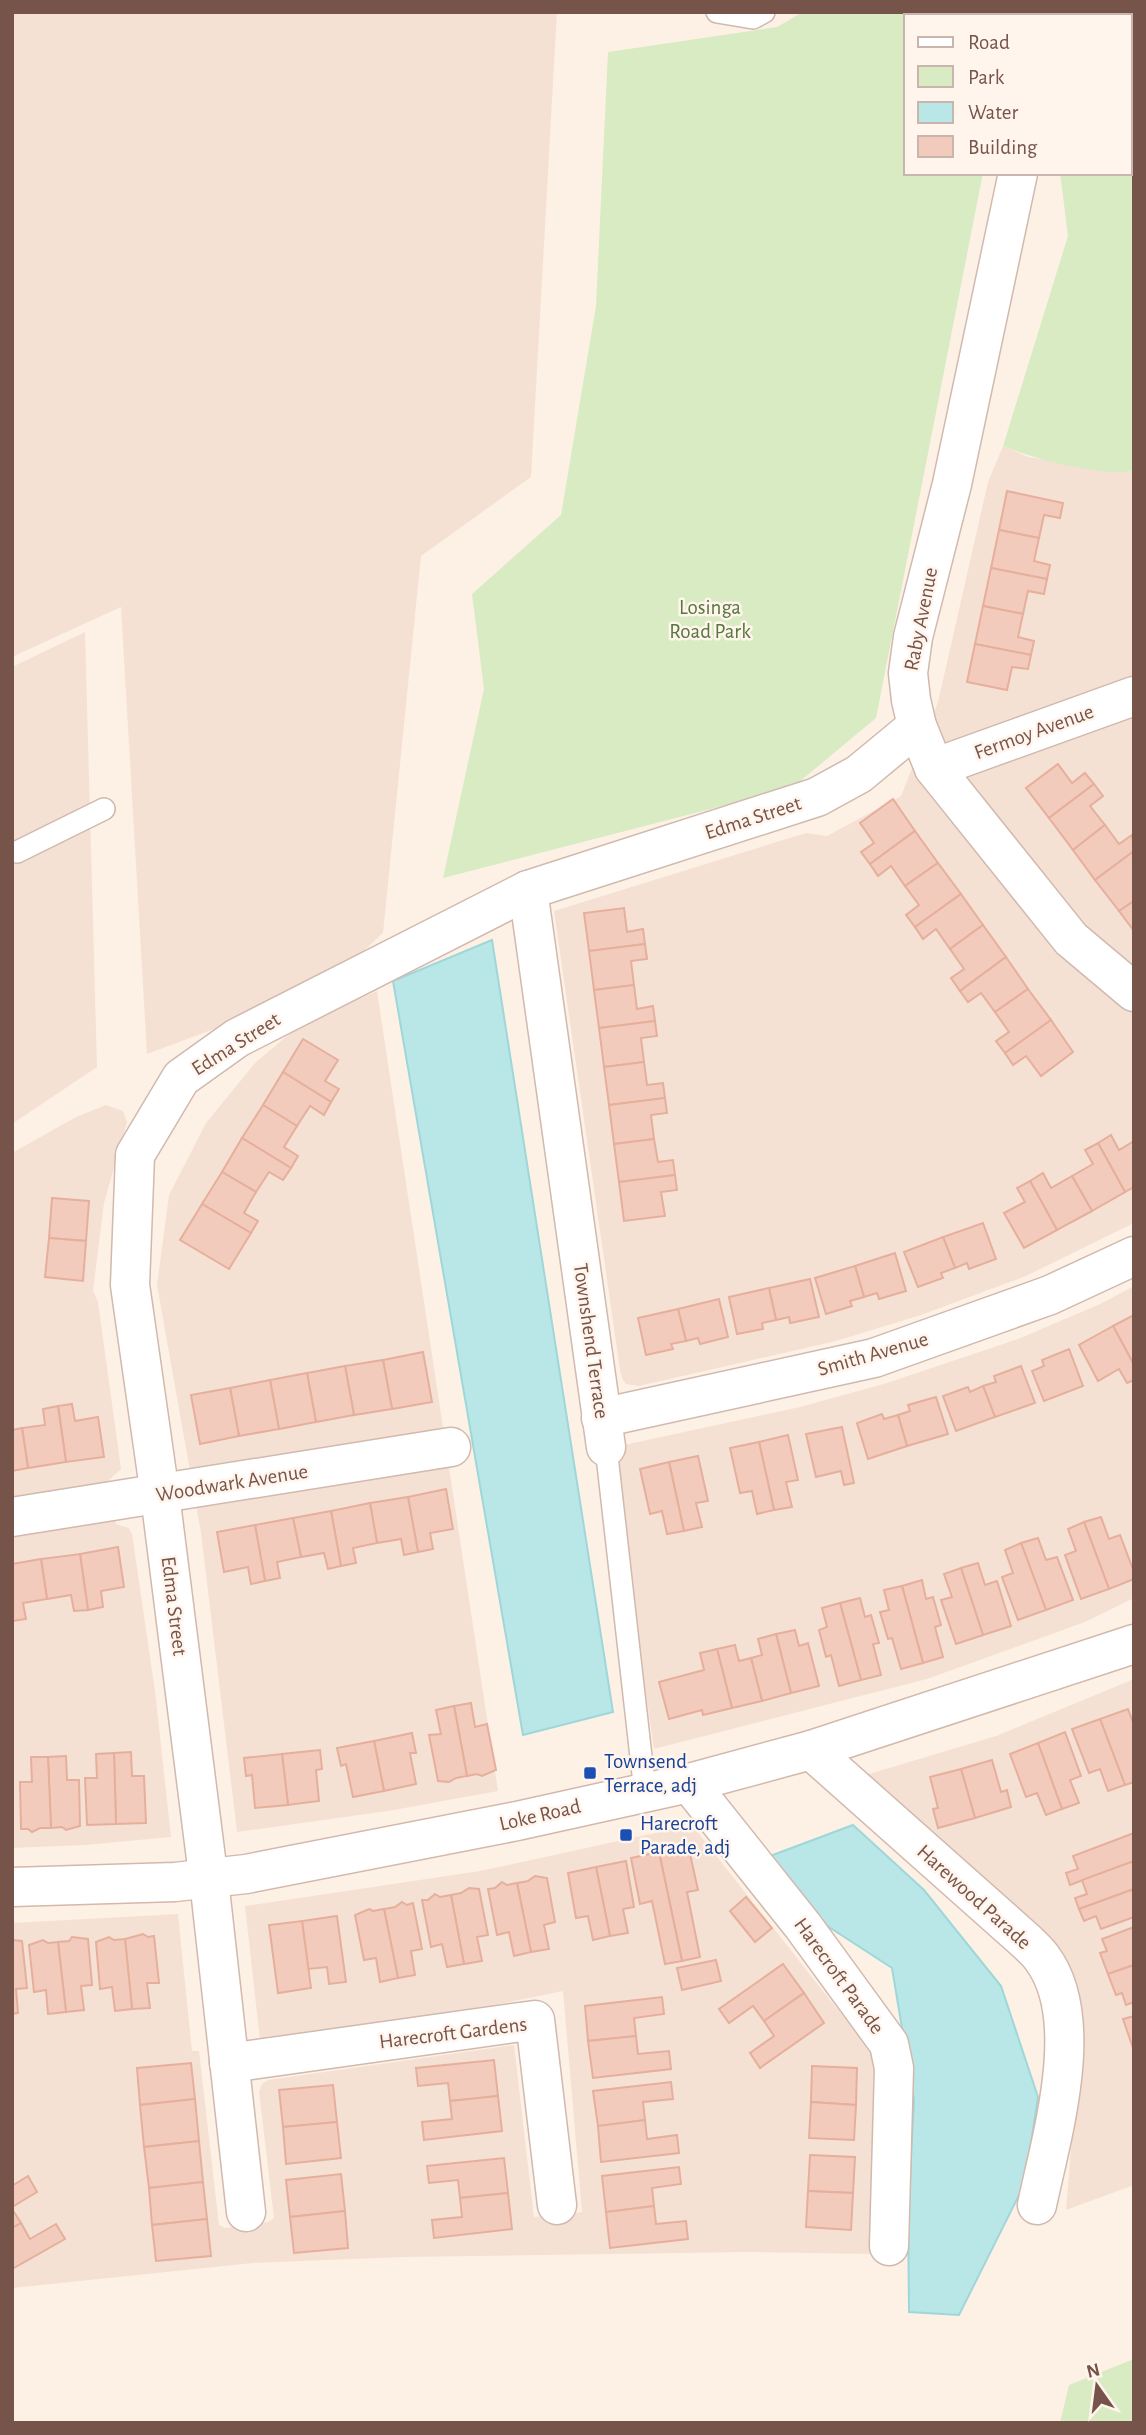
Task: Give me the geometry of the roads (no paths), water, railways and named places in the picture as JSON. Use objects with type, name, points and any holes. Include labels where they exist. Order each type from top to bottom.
[{"type":"street","name":"Raby Avenue","points":[[1018,175],[952,484],[913,637],[908,673],[911,700],[917,726],[934,768],[1071,939],[1134,992]]},
{"type":"street","name":"Fermoy Avenue","points":[[934,768],[1134,696]]},
{"type":"street","name":"Edma Street","points":[[209,1879],[130,1285],[135,1156],[181,1078],[237,1038],[528,890],[817,797],[859,774],[917,726]]},
{"type":"street","name":"Townshend Terrace","points":[[528,890],[604,1432]]},
{"type":"street","name":"Smith Avenue","points":[[604,1432],[874,1358],[1050,1295],[1134,1256]]},
{"type":"street","name":"Woodwark Avenue","points":[[12,1517],[451,1447]]},
{"type":"street","name":"Loke Road","points":[[12,1887],[175,1882],[246,1874],[350,1855],[689,1783],[811,1750],[1134,1644]]},
{"type":"street","name":"Harewood Parade","points":[[811,1750],[1043,1959],[1056,1986],[1064,2024],[1061,2092],[1037,2205]]},
{"type":"street","name":"Harecroft Parade","points":[[689,1783],[803,1926],[889,2044],[894,2067],[889,2246]]},
{"type":"street","points":[[209,1879],[246,2213]]},
{"type":"street","name":"Harecroft Gardens","points":[[229,2063],[536,2020],[557,2205]]},
{"type":"lane","points":[[717,12],[753,18],[764,12]]},
{"type":"lane","points":[[18,852],[103,809]]},
{"type":"lane","name":"Townshend Terrace","points":[[604,1432],[645,1792]]},
{"type":"water","points":[[492,940],[613,1712],[523,1735],[393,981]]},
{"type":"water","points":[[853,1825],[924,1890],[1001,1986],[1038,2097],[1025,2183],[959,2315],[909,2312],[908,2212],[914,2100],[892,1968],[809,1914],[770,1856]]},
{"type":"place","name":"Townsend Terrace, adj","points":[[590,1773]]},
{"type":"place","name":"Harecroft Parade, adj","points":[[626,1835]]},
{"type":"park label","name":"Losinga Road Park","points":[[710,619]]}]
